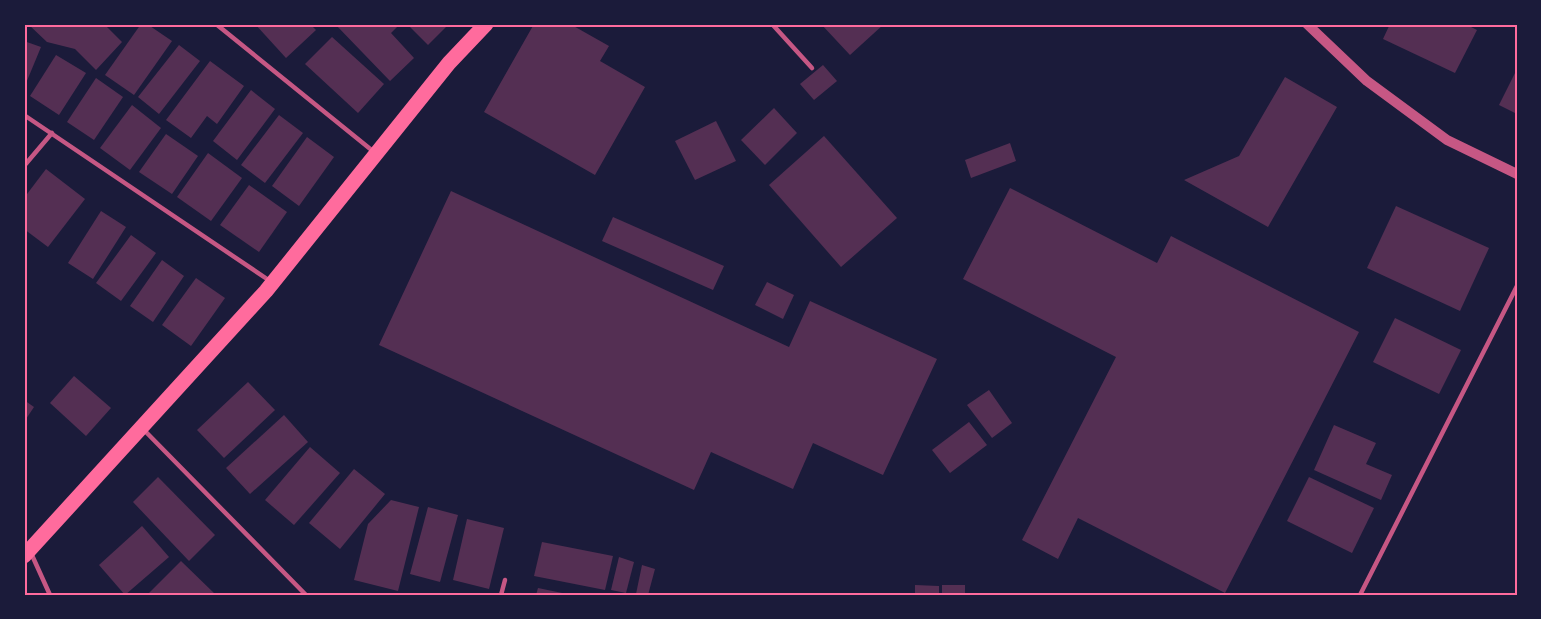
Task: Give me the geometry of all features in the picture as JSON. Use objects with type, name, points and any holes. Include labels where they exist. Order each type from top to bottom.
[{"type":"main road","points":[[27,553],[273,283],[449,63],[486,24]]},
{"type":"street","points":[[1307,24],[1366,81],[1447,140],[1517,174]]},
{"type":"lane","points":[[216,24],[376,154]]},
{"type":"lane","points":[[772,24],[812,68]]},
{"type":"lane","points":[[24,115],[273,283]]},
{"type":"lane","points":[[24,166],[51,133]]},
{"type":"lane","points":[[1360,595],[1517,286]]},
{"type":"lane","points":[[142,428],[306,595]]},
{"type":"lane","points":[[27,553],[50,595]]},
{"type":"lane","points":[[501,595],[505,580]]},
{"type":"building","points":[[28,24],[104,24],[122,42],[96,70],[75,49],[47,42]]},
{"type":"building","points":[[141,24],[147,24],[172,41],[134,95],[105,75]]},
{"type":"building","points":[[255,24],[310,24],[316,30],[286,58]]},
{"type":"building","points":[[335,24],[400,24],[391,33],[414,58],[390,81]]},
{"type":"building","points":[[407,24],[449,24],[428,45]]},
{"type":"building","points":[[534,24],[570,24],[609,46],[600,61],[645,87],[595,175],[484,112]]},
{"type":"building","points":[[821,24],[884,24],[850,55]]},
{"type":"building","points":[[1390,24],[1465,24],[1477,30],[1455,73],[1383,39]]},
{"type":"building","points":[[332,37],[384,84],[358,113],[305,64]]},
{"type":"building","points":[[24,41],[41,47],[24,88]]},
{"type":"building","points":[[179,45],[200,61],[159,114],[138,97]]},
{"type":"building","points":[[56,55],[86,73],[59,115],[30,96]]},
{"type":"building","points":[[210,61],[244,86],[217,124],[207,116],[191,138],[166,120]]},
{"type":"building","points":[[823,65],[837,81],[814,100],[800,84]]},
{"type":"building","points":[[1517,69],[1517,114],[1499,105]]},
{"type":"building","points":[[1285,77],[1337,107],[1268,227],[1184,180],[1239,156]]},
{"type":"building","points":[[96,78],[123,97],[94,140],[67,122]]},
{"type":"building","points":[[251,90],[275,109],[237,160],[213,141]]},
{"type":"building","points":[[132,105],[161,128],[130,170],[100,148]]},
{"type":"building","points":[[774,108],[797,133],[765,165],[741,140]]},
{"type":"building","points":[[279,115],[303,133],[265,183],[241,165]]},
{"type":"building","points":[[716,121],[736,161],[695,180],[675,141]]},
{"type":"building","points":[[166,134],[198,156],[172,194],[139,172]]},
{"type":"building","points":[[824,136],[897,218],[841,267],[769,185]]},
{"type":"building","points":[[307,137],[334,157],[299,206],[272,186]]},
{"type":"building","points":[[1010,143],[1016,161],[971,178],[965,160]]},
{"type":"building","points":[[208,153],[242,178],[211,221],[177,197]]},
{"type":"building","points":[[46,169],[85,199],[48,247],[24,229],[24,198]]},
{"type":"building","points":[[249,185],[287,212],[259,252],[220,225]]},
{"type":"building","points":[[1010,188],[1157,263],[1171,236],[1359,332],[1225,593],[1078,518],[1058,559],[1022,540],[1116,357],[963,279]]},
{"type":"building","points":[[451,191],[789,347],[810,301],[937,359],[883,475],[813,443],[793,489],[711,452],[694,490],[379,345]]},
{"type":"building","points":[[1396,206],[1489,248],[1460,311],[1367,268]]},
{"type":"building","points":[[101,211],[126,227],[93,279],[68,263]]},
{"type":"building","points":[[613,217],[724,266],[713,290],[602,241]]},
{"type":"building","points":[[131,235],[156,253],[121,301],[96,283]]},
{"type":"building","points":[[162,260],[184,276],[153,322],[130,306]]},
{"type":"building","points":[[196,278],[225,298],[191,346],[162,325]]},
{"type":"building","points":[[767,282],[794,295],[783,319],[755,305]]},
{"type":"building","points":[[1395,318],[1461,350],[1439,394],[1373,362]]},
{"type":"building","points":[[74,376],[111,408],[86,436],[50,403]]},
{"type":"building","points":[[248,382],[275,410],[224,458],[197,430]]},
{"type":"building","points":[[989,390],[1012,423],[992,438],[967,405]]},
{"type":"building","points":[[24,400],[34,407],[24,422]]},
{"type":"building","points":[[284,415],[308,442],[250,494],[226,468]]},
{"type":"building","points":[[969,422],[987,445],[950,473],[932,450]]},
{"type":"building","points":[[1334,425],[1376,443],[1366,464],[1392,475],[1381,500],[1314,470]]},
{"type":"building","points":[[310,447],[340,473],[294,525],[265,500]]},
{"type":"building","points":[[354,469],[385,494],[340,549],[309,523]]},
{"type":"building","points":[[158,477],[215,535],[189,561],[133,502]]},
{"type":"building","points":[[1309,477],[1374,508],[1352,553],[1287,521]]},
{"type":"building","points":[[391,500],[419,507],[398,591],[354,580],[368,524]]},
{"type":"building","points":[[428,507],[458,515],[440,582],[410,574]]},
{"type":"building","points":[[467,519],[504,528],[489,589],[453,580]]},
{"type":"building","points":[[142,526],[169,557],[125,595],[99,565]]},
{"type":"building","points":[[542,542],[613,556],[605,590],[534,576]]},
{"type":"building","points":[[619,557],[634,562],[626,593],[611,590]]},
{"type":"building","points":[[181,561],[216,595],[151,595],[149,593]]},
{"type":"building","points":[[642,565],[655,569],[648,595],[636,594]]},
{"type":"building","points":[[915,585],[939,586],[939,595],[915,595]]},
{"type":"building","points":[[942,585],[965,585],[965,595],[942,595]]},
{"type":"building","points":[[538,588],[567,594],[567,595],[536,595]]}]
